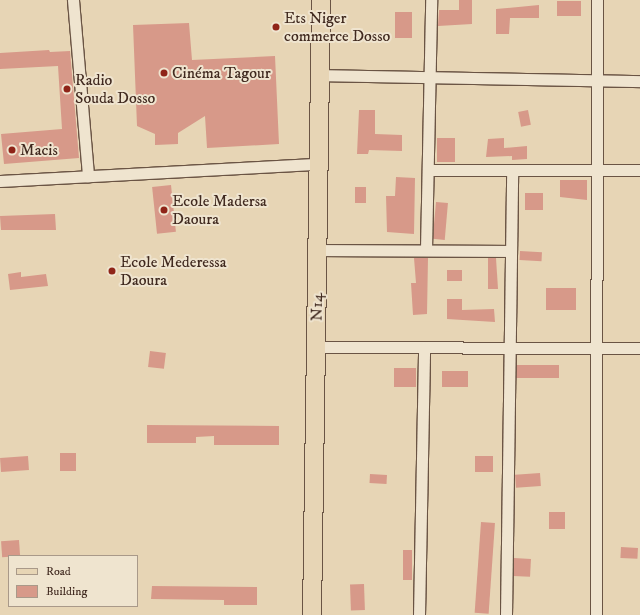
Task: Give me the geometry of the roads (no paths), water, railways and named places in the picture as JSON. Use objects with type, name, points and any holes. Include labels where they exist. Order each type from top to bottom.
[{"type":"main road","name":"N14","points":[[312,615],[321,0]]},
{"type":"street","points":[[73,0],[88,176]]},
{"type":"street","points":[[426,249],[430,170],[431,0]]},
{"type":"street","points":[[596,615],[598,347],[596,80],[597,0]]},
{"type":"street","points":[[320,74],[640,81]]},
{"type":"street","points":[[0,181],[319,164]]},
{"type":"street","points":[[430,170],[640,170]]},
{"type":"street","points":[[506,615],[512,170]]},
{"type":"street","points":[[317,250],[426,249],[511,251]]},
{"type":"street","points":[[316,347],[640,348]]},
{"type":"street","points":[[420,615],[424,347]]},
{"type":"place","name":"Ets Niger commerce Dosso","points":[[276,27]]},
{"type":"place","name":"Cinéma Tagour","points":[[164,73]]},
{"type":"place","name":"Radio Souda Dosso","points":[[67,89]]},
{"type":"place","name":"Macis","points":[[12,150]]},
{"type":"place","name":"Ecole Madersa Daoura","points":[[164,210]]},
{"type":"place","name":"Ecole Mederessa Daoura","points":[[112,271]]}]
